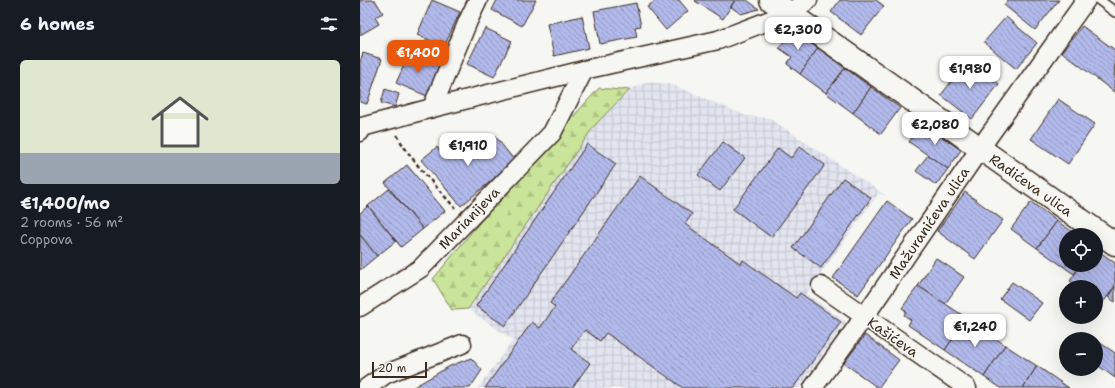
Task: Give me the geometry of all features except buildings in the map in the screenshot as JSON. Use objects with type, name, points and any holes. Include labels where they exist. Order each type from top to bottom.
[{"type":"street","points":[[432,108],[478,0]]},
{"type":"street","name":"Radićeva ulica","points":[[771,0],[1115,244]]},
{"type":"street","points":[[361,128],[432,108],[584,70],[718,40],[789,13],[808,0]]},
{"type":"street","name":"Mažuranićeva ulica","points":[[813,388],[864,317],[980,148],[1086,0]]},
{"type":"street","name":"Marianijeva","points":[[360,307],[421,268],[552,133],[584,70]]},
{"type":"street","name":"Kašićeva","points":[[821,286],[966,388]]},
{"type":"street","points":[[366,388],[386,374],[462,344]]},
{"type":"lane","points":[[1099,0],[1115,12]]},
{"type":"path","points":[[402,146],[446,197]]},
{"type":"shaded area","points":[[649,82],[673,85],[746,116],[769,118],[885,195],[878,194],[806,294],[846,322],[799,388],[478,388],[513,340],[468,309],[594,126],[630,89]]},
{"type":"green space","points":[[599,88],[620,90],[630,89],[594,126],[468,309],[452,310],[433,279],[508,188]]}]
